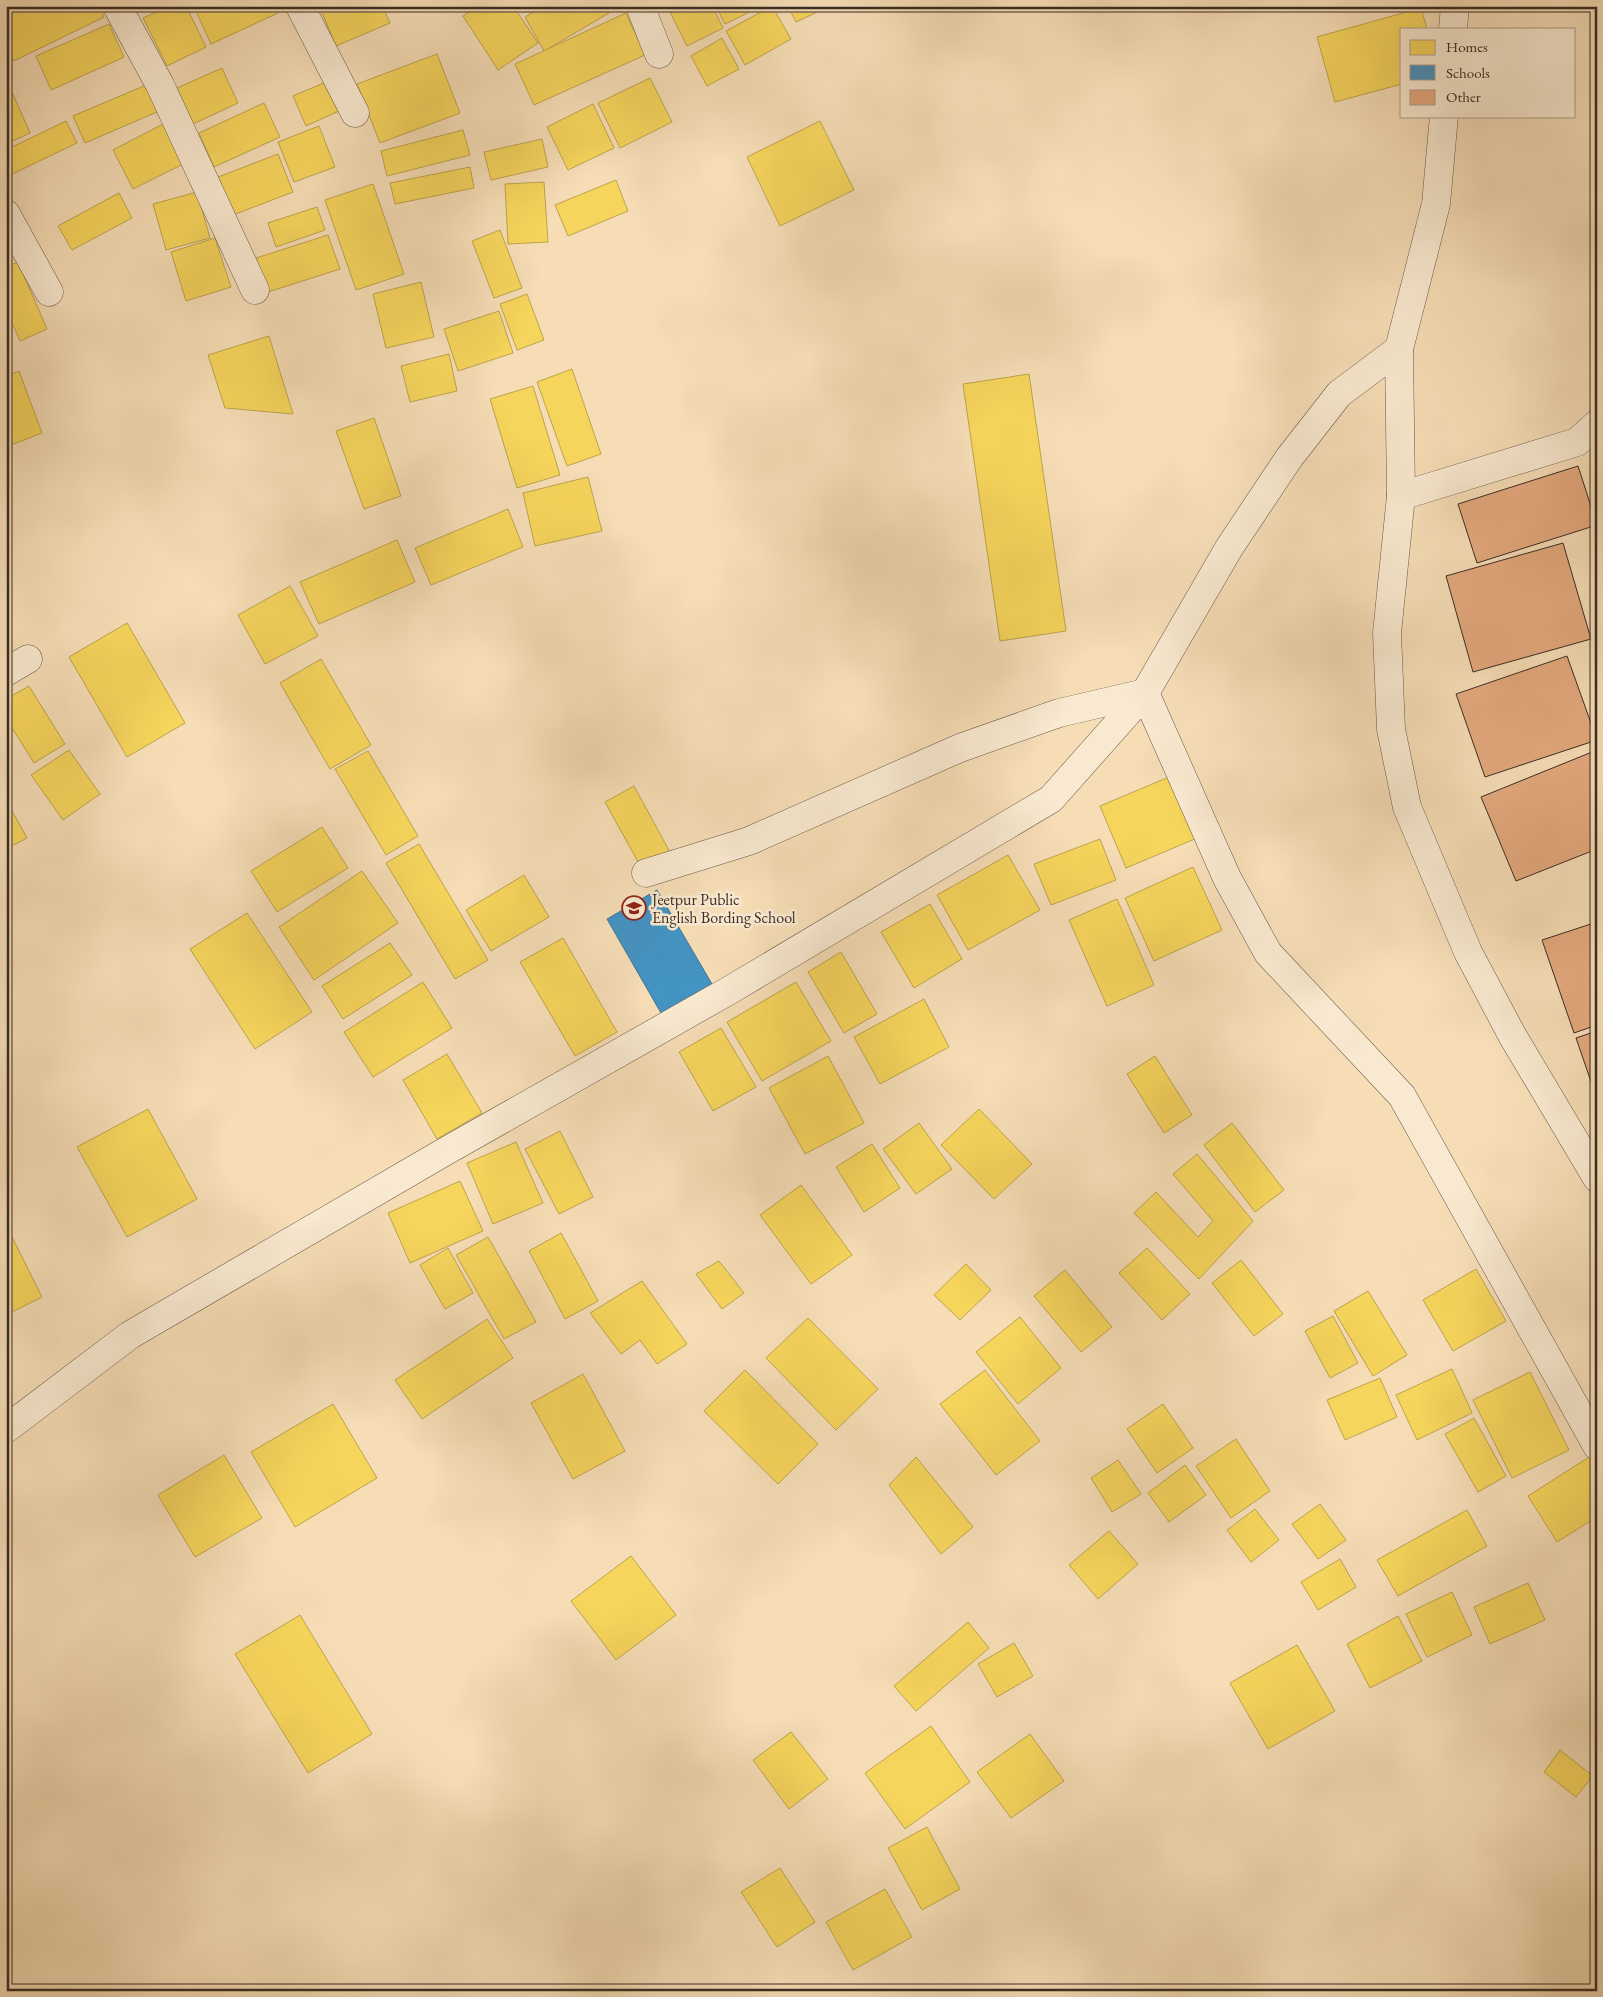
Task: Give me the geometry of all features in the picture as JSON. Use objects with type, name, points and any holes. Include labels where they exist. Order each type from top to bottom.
[{"type":"street","points":[[117,6],[160,85],[255,290]]},
{"type":"street","points":[[300,6],[355,113]]},
{"type":"street","points":[[640,6],[659,54]]},
{"type":"street","points":[[1453,28],[1455,6]]},
{"type":"street","points":[[1444,118],[1436,204],[1399,349],[1402,496],[1387,633],[1391,729],[1406,807],[1468,952],[1512,1035],[1597,1178]]},
{"type":"street","points":[[6,214],[49,292]]},
{"type":"street","points":[[6,1428],[130,1336],[446,1151],[730,990],[1051,799],[1145,693],[1229,548],[1289,458],[1338,394],[1399,349]]},
{"type":"street","points":[[1402,496],[1578,442],[1597,424]]},
{"type":"street","points":[[646,873],[749,842],[969,745],[1059,713],[1145,693]]},
{"type":"street","points":[[1145,693],[1227,878],[1268,953],[1402,1096],[1597,1446]]},
{"type":"building: Homes","points":[[6,6],[17,6],[6,11]]},
{"type":"building: Homes","points":[[26,6],[99,6],[104,17],[14,61],[6,45],[6,16]]},
{"type":"building: Homes","points":[[131,6],[153,6],[135,14]]},
{"type":"building: Homes","points":[[169,6],[186,6],[206,47],[167,66],[143,18]]},
{"type":"building: Homes","points":[[274,6],[278,13],[211,44],[194,7]]},
{"type":"building: Homes","points":[[331,6],[382,6],[390,23],[336,46],[321,10]]},
{"type":"building: Homes","points":[[478,6],[513,6],[538,43],[498,70],[463,16]]},
{"type":"building: Homes","points":[[543,6],[605,6],[609,13],[544,51],[525,17]]},
{"type":"building: Homes","points":[[667,6],[712,6],[723,28],[687,46]]},
{"type":"building: Homes","points":[[716,6],[762,6],[725,24]]},
{"type":"building: Homes","points":[[772,6],[791,39],[745,65],[726,31]]},
{"type":"building: Homes","points":[[788,6],[830,6],[796,22]]},
{"type":"building: Homes","points":[[1421,8],[1427,28],[1400,28],[1400,85],[1335,102],[1317,37]]},
{"type":"building: Homes","points":[[626,13],[645,55],[534,105],[515,64]]},
{"type":"building: Homes","points":[[109,24],[124,57],[51,90],[36,56]]},
{"type":"building: Homes","points":[[722,38],[739,69],[707,86],[691,56]]},
{"type":"building: Homes","points":[[437,54],[460,113],[380,143],[357,84]]},
{"type":"building: Homes","points":[[222,68],[238,103],[193,124],[177,88]]},
{"type":"building: Homes","points":[[650,78],[672,122],[620,148],[598,103]]},
{"type":"building: Homes","points":[[326,82],[339,111],[306,126],[293,96]]},
{"type":"building: Homes","points":[[146,85],[157,112],[85,143],[73,116]]},
{"type":"building: Homes","points":[[12,92],[30,133],[6,144],[6,95]]},
{"type":"building: Homes","points":[[264,103],[280,137],[214,167],[199,133]]},
{"type":"building: Homes","points":[[593,104],[614,148],[568,170],[547,127]]},
{"type":"building: Homes","points":[[66,121],[77,143],[6,177],[6,150]]},
{"type":"building: Homes","points":[[820,121],[854,190],[780,226],[747,157]]},
{"type":"building: Homes","points":[[163,124],[183,164],[133,189],[113,150]]},
{"type":"building: Homes","points":[[319,126],[335,167],[294,182],[278,142]]},
{"type":"building: Homes","points":[[463,130],[470,155],[387,176],[381,151]]},
{"type":"building: Homes","points":[[542,139],[548,167],[491,180],[484,152]]},
{"type":"building: Homes","points":[[278,154],[293,192],[233,215],[218,177]]},
{"type":"building: Homes","points":[[470,167],[474,188],[395,204],[390,183]]},
{"type":"building: Homes","points":[[616,180],[628,211],[568,236],[555,205]]},
{"type":"building: Homes","points":[[544,182],[548,242],[508,244],[505,184]]},
{"type":"building: Homes","points":[[373,184],[404,274],[356,290],[325,200]]},
{"type":"building: Homes","points":[[197,192],[210,238],[166,250],[153,204]]},
{"type":"building: Homes","points":[[119,193],[132,218],[72,250],[58,226]]},
{"type":"building: Homes","points":[[317,207],[325,230],[276,247],[268,223]]},
{"type":"building: Homes","points":[[500,230],[522,288],[494,298],[472,241]]},
{"type":"building: Homes","points":[[328,235],[340,269],[268,292],[256,258]]},
{"type":"building: Homes","points":[[215,238],[231,287],[186,301],[171,252]]},
{"type":"building: Homes","points":[[6,242],[12,254],[6,256]]},
{"type":"building: Homes","points":[[18,262],[47,329],[20,341],[6,309],[6,267]]},
{"type":"building: Homes","points":[[421,282],[434,337],[386,348],[373,294]]},
{"type":"building: Homes","points":[[527,294],[544,340],[517,350],[500,304]]},
{"type":"building: Homes","points":[[499,311],[513,353],[458,371],[444,329]]},
{"type":"building: Homes","points":[[269,336],[293,414],[225,408],[208,355]]},
{"type":"building: Homes","points":[[449,354],[457,391],[410,402],[401,366]]},
{"type":"building: Homes","points":[[572,369],[601,454],[567,466],[537,382]]},
{"type":"building: Homes","points":[[19,371],[42,433],[6,447],[6,376]]},
{"type":"building: Homes","points":[[1029,374],[1066,631],[1000,641],[963,384]]},
{"type":"building: Homes","points":[[533,386],[560,475],[517,488],[490,399]]},
{"type":"building: Homes","points":[[374,418],[401,496],[364,509],[336,431]]},
{"type":"building: Homes","points":[[588,477],[602,531],[535,546],[523,493]]},
{"type":"building: Homes","points":[[508,509],[523,547],[431,585],[415,548]]},
{"type":"building: Homes","points":[[397,540],[415,582],[319,624],[300,582]]},
{"type":"building: Homes","points":[[290,586],[318,636],[265,664],[238,615]]},
{"type":"building: Homes","points":[[127,623],[185,723],[127,757],[69,657]]},
{"type":"building: Homes","points":[[321,659],[371,745],[330,769],[280,683]]},
{"type":"building: Homes","points":[[29,686],[65,744],[34,763],[6,718],[6,699]]},
{"type":"building: Homes","points":[[69,750],[100,794],[63,820],[31,775]]},
{"type":"building: Homes","points":[[368,751],[418,836],[386,855],[335,769]]},
{"type":"building: Homes","points":[[1176,774],[1202,836],[1126,868],[1100,806]]},
{"type":"building: Homes","points":[[634,786],[671,854],[642,869],[605,802]]},
{"type":"building: Homes","points":[[6,800],[27,838],[6,849]]},
{"type":"building: Homes","points":[[322,827],[348,868],[277,912],[251,871]]},
{"type":"building: Homes","points":[[1100,839],[1116,880],[1051,905],[1034,864]]},
{"type":"building: Homes","points":[[419,844],[488,960],[455,979],[386,863]]},
{"type":"building: Homes","points":[[1008,855],[1040,910],[968,950],[937,895]]},
{"type":"building: Homes","points":[[1193,867],[1222,930],[1154,961],[1125,898]]},
{"type":"building: Homes","points":[[362,871],[398,923],[314,980],[279,927]]},
{"type":"building: Homes","points":[[524,875],[549,917],[491,951],[466,910]]},
{"type":"building: Homes","points":[[1117,899],[1154,985],[1107,1006],[1069,920]]},
{"type":"building: Homes","points":[[930,904],[962,959],[914,988],[881,932]]},
{"type":"building: Homes","points":[[247,913],[312,1012],[255,1049],[190,949]]},
{"type":"building: Homes","points":[[563,938],[617,1032],[575,1056],[520,962]]},
{"type":"building: Homes","points":[[390,943],[412,975],[343,1019],[322,986]]},
{"type":"building: Homes","points":[[841,952],[877,1014],[844,1033],[808,972]]},
{"type":"building: Homes","points":[[423,982],[452,1028],[373,1077],[344,1032]]},
{"type":"building: Homes","points":[[796,982],[831,1041],[762,1081],[727,1022]]},
{"type":"building: Homes","points":[[924,999],[949,1047],[880,1084],[854,1037]]},
{"type":"building: Homes","points":[[721,1028],[756,1087],[713,1111],[679,1052]]},
{"type":"building: Homes","points":[[447,1054],[482,1113],[437,1139],[403,1080]]},
{"type":"building: Homes","points":[[828,1056],[864,1123],[805,1154],[769,1088]]},
{"type":"building: Homes","points":[[1155,1056],[1192,1115],[1164,1133],[1127,1074]]},
{"type":"building: Homes","points":[[6,1097],[11,1105],[6,1108]]},
{"type":"building: Homes","points":[[148,1109],[197,1199],[127,1237],[77,1147]]},
{"type":"building: Homes","points":[[979,1109],[1032,1164],[994,1199],[941,1145]]},
{"type":"building: Homes","points":[[919,1123],[952,1169],[916,1194],[883,1149]]},
{"type":"building: Homes","points":[[1232,1123],[1284,1190],[1255,1212],[1204,1145]]},
{"type":"building: Homes","points":[[560,1131],[593,1197],[559,1214],[525,1149]]},
{"type":"building: Homes","points":[[516,1142],[543,1203],[493,1224],[467,1163]]},
{"type":"building: Homes","points":[[872,1144],[900,1188],[864,1212],[836,1167]]},
{"type":"building: Homes","points":[[1197,1154],[1253,1221],[1199,1279],[1134,1213],[1156,1192],[1198,1237],[1213,1221],[1173,1174]]},
{"type":"building: Homes","points":[[460,1181],[483,1231],[410,1263],[388,1213]]},
{"type":"building: Homes","points":[[801,1185],[852,1255],[811,1284],[760,1215]]},
{"type":"building: Homes","points":[[6,1225],[42,1297],[6,1315]]},
{"type":"building: Homes","points":[[561,1233],[598,1301],[565,1319],[529,1251]]},
{"type":"building: Homes","points":[[488,1237],[536,1322],[504,1339],[456,1255]]},
{"type":"building: Homes","points":[[448,1248],[473,1293],[445,1309],[420,1265]]},
{"type":"building: Homes","points":[[1147,1248],[1190,1294],[1162,1320],[1119,1273]]},
{"type":"building: Homes","points":[[1241,1260],[1283,1314],[1254,1336],[1212,1283]]},
{"type":"building: Homes","points":[[719,1261],[744,1293],[722,1309],[696,1274]]},
{"type":"building: Homes","points":[[966,1264],[991,1290],[960,1320],[934,1295]]},
{"type":"building: Homes","points":[[1476,1269],[1506,1321],[1453,1351],[1423,1300]]},
{"type":"building: Homes","points":[[1065,1270],[1112,1327],[1081,1352],[1034,1296]]},
{"type":"building: Homes","points":[[642,1281],[687,1344],[657,1364],[640,1340],[621,1354],[590,1313]]},
{"type":"building: Homes","points":[[1368,1291],[1407,1355],[1373,1376],[1334,1311]]},
{"type":"building: Homes","points":[[1333,1316],[1358,1363],[1330,1378],[1305,1331]]},
{"type":"building: Homes","points":[[1020,1317],[1061,1368],[1018,1404],[976,1352]]},
{"type":"building: Homes","points":[[808,1318],[878,1389],[836,1430],[766,1358]]},
{"type":"building: Homes","points":[[487,1319],[513,1358],[422,1419],[395,1380]]},
{"type":"building: Homes","points":[[1452,1369],[1472,1413],[1417,1440],[1396,1395]]},
{"type":"building: Homes","points":[[745,1370],[818,1444],[778,1484],[704,1411]]},
{"type":"building: Homes","points":[[985,1370],[1040,1441],[996,1475],[940,1404]]},
{"type":"building: Homes","points":[[1530,1372],[1569,1450],[1512,1478],[1473,1400]]},
{"type":"building: Homes","points":[[583,1374],[625,1451],[573,1479],[531,1403]]},
{"type":"building: Homes","points":[[1380,1378],[1397,1417],[1345,1440],[1327,1400]]},
{"type":"building: Homes","points":[[333,1404],[377,1478],[295,1527],[251,1452]]},
{"type":"building: Homes","points":[[1163,1404],[1193,1448],[1157,1473],[1127,1429]]},
{"type":"building: Homes","points":[[1474,1418],[1506,1476],[1478,1492],[1445,1434]]},
{"type":"building: Homes","points":[[1236,1439],[1270,1491],[1231,1518],[1196,1466]]},
{"type":"building: Homes","points":[[224,1455],[262,1518],[195,1557],[158,1495]]},
{"type":"building: Homes","points":[[916,1457],[973,1527],[941,1554],[889,1485]]},
{"type":"building: Homes","points":[[1589,1457],[1597,1469],[1597,1517],[1557,1542],[1528,1496]]},
{"type":"building: Homes","points":[[1118,1460],[1141,1494],[1112,1512],[1091,1478]]},
{"type":"building: Homes","points":[[1185,1465],[1206,1495],[1169,1522],[1148,1493]]},
{"type":"building: Homes","points":[[1320,1504],[1346,1540],[1318,1559],[1292,1524]]},
{"type":"building: Homes","points":[[1255,1509],[1279,1540],[1251,1562],[1227,1530]]},
{"type":"building: Homes","points":[[1467,1510],[1487,1546],[1398,1596],[1377,1560]]},
{"type":"building: Homes","points":[[1109,1531],[1138,1564],[1098,1599],[1069,1565]]},
{"type":"building: Homes","points":[[631,1556],[676,1615],[616,1660],[571,1601]]},
{"type":"building: Homes","points":[[1340,1559],[1356,1587],[1318,1610],[1301,1582]]},
{"type":"building: Homes","points":[[1528,1583],[1545,1620],[1490,1644],[1474,1607]]},
{"type":"building: Homes","points":[[1452,1592],[1472,1635],[1427,1657],[1406,1614]]},
{"type":"building: Homes","points":[[300,1615],[372,1734],[308,1773],[235,1654]]},
{"type":"building: Homes","points":[[1398,1616],[1422,1661],[1370,1688],[1347,1644]]},
{"type":"building: Homes","points":[[968,1622],[989,1648],[916,1711],[894,1686]]},
{"type":"building: Homes","points":[[1014,1643],[1033,1676],[997,1697],[978,1664]]},
{"type":"building: Homes","points":[[1297,1645],[1335,1711],[1268,1749],[1230,1683]]},
{"type":"building: Homes","points":[[931,1726],[970,1782],[905,1829],[865,1773]]},
{"type":"building: Homes","points":[[791,1732],[828,1779],[789,1809],[753,1760]]},
{"type":"building: Homes","points":[[1030,1734],[1064,1781],[1011,1818],[977,1772]]},
{"type":"building: Homes","points":[[1560,1750],[1593,1776],[1576,1797],[1544,1772]]},
{"type":"building: Homes","points":[[927,1827],[960,1889],[922,1910],[888,1848]]},
{"type":"building: Homes","points":[[780,1868],[815,1922],[777,1947],[741,1892]]},
{"type":"building: Homes","points":[[885,1889],[912,1937],[853,1970],[826,1922]]},
{"type":"building: Schools","points":[[657,890],[712,984],[661,1013],[607,919]]},
{"type":"building: Other","points":[[1578,466],[1597,525],[1477,563],[1458,504]]},
{"type":"building: Other","points":[[1563,543],[1591,639],[1473,672],[1446,576]]},
{"type":"building: Other","points":[[1567,656],[1597,740],[1485,777],[1456,694]]},
{"type":"building: Other","points":[[1597,750],[1597,849],[1516,881],[1481,797]]},
{"type":"building: Other","points":[[1597,922],[1597,1025],[1574,1033],[1542,940]]},
{"type":"building: Other","points":[[1597,1031],[1597,1099],[1576,1038]]},
{"type":"place","name":"Jeetpur Public English Bording School","points":[[634,908]]}]
